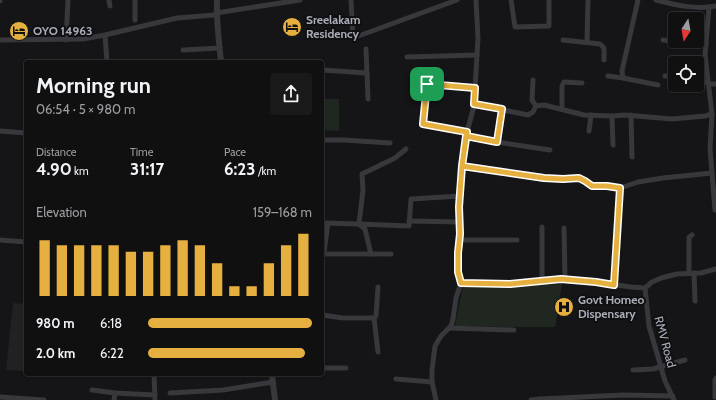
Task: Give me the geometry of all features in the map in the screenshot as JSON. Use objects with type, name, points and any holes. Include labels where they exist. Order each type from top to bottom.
[{"type":"street","points":[[66,40],[68,0]]},
{"type":"street","points":[[109,0],[110,6]]},
{"type":"street","points":[[135,0],[136,20]]},
{"type":"street","points":[[217,0],[216,13],[221,60]]},
{"type":"street","points":[[0,40],[83,39],[176,18],[214,15],[216,13],[300,0]]},
{"type":"street","points":[[351,0],[353,38],[457,0]]},
{"type":"street","points":[[436,400],[432,382],[435,346],[441,336],[449,328],[453,319],[456,298],[461,283],[458,272],[460,196],[466,134],[474,104],[478,38],[476,0]]},
{"type":"street","points":[[511,0],[515,28],[549,26],[549,0]]},
{"type":"street","points":[[587,42],[588,0]]},
{"type":"street","points":[[623,78],[622,71],[638,0]]},
{"type":"street","points":[[656,0],[678,6],[709,8],[716,6]]},
{"type":"street","points":[[709,8],[705,55],[712,114],[710,148],[716,210]]},
{"type":"street","points":[[105,35],[107,60]]},
{"type":"street","points":[[563,40],[600,44],[604,48],[604,60]]},
{"type":"street","points":[[663,40],[706,44]]},
{"type":"street","points":[[183,50],[220,48]]},
{"type":"street","points":[[366,49],[368,99]]},
{"type":"street","points":[[407,57],[477,55]]},
{"type":"street","points":[[324,70],[366,73]]},
{"type":"street","points":[[608,76],[658,85]]},
{"type":"street","points":[[533,80],[532,100],[536,106]]},
{"type":"street","points":[[562,109],[562,86],[564,82],[582,83]]},
{"type":"street","points":[[704,82],[709,84],[716,84]]},
{"type":"street","points":[[475,88],[427,84],[423,124],[497,142],[550,150]]},
{"type":"street","points":[[474,104],[528,115],[533,112],[536,106]]},
{"type":"street","points":[[536,106],[544,105],[584,115],[630,115],[672,119],[712,114]]},
{"type":"street","points":[[497,142],[502,109]]},
{"type":"street","points":[[589,131],[591,115]]},
{"type":"street","points":[[630,115],[632,157]]},
{"type":"street","points":[[612,116],[613,145]]},
{"type":"street","points":[[0,131],[24,133]]},
{"type":"street","points":[[324,140],[390,143]]},
{"type":"street","points":[[359,224],[363,190],[362,174],[395,158],[406,149]]},
{"type":"street","points":[[462,166],[544,178],[579,178],[592,186],[620,188],[638,182],[662,178],[712,173]]},
{"type":"street","points":[[614,285],[620,188]]},
{"type":"street","points":[[391,254],[326,254],[324,252],[325,223],[409,226],[411,199],[460,196]]},
{"type":"street","points":[[409,221],[459,222]]},
{"type":"street","points":[[359,224],[365,229],[371,254]]},
{"type":"street","points":[[542,227],[542,280]]},
{"type":"street","points":[[564,228],[565,280]]},
{"type":"street","points":[[692,235],[689,237],[695,301]]},
{"type":"street","points":[[0,240],[24,242]]},
{"type":"street","points":[[459,240],[517,240]]},
{"type":"street","points":[[461,283],[510,284],[542,280],[565,280],[645,288],[652,282],[661,278],[677,274],[701,273],[716,269]]},
{"type":"street","points":[[378,288],[376,316],[374,318],[378,352]]},
{"type":"street","name":"RMV Road","points":[[645,288],[649,326],[665,381],[674,398]]},
{"type":"street","points":[[324,315],[344,318],[374,318]]},
{"type":"street","points":[[449,328],[514,330]]},
{"type":"street","points":[[633,370],[653,369],[685,360]]},
{"type":"street","points":[[324,368],[346,368]]},
{"type":"street","points":[[92,390],[115,394],[155,397],[154,376]]},
{"type":"street","points":[[272,376],[275,400]]},
{"type":"street","points":[[715,397],[716,378]]},
{"type":"street","points":[[396,379],[432,382]]},
{"type":"street","points":[[170,393],[223,390],[273,382]]},
{"type":"street","points":[[114,400],[115,394]]},
{"type":"street","points":[[532,400],[623,395],[674,398]]},
{"type":"street","points":[[0,397],[44,400]]},
{"type":"shaded area","points":[[324,99],[339,99],[339,131],[324,130]]},
{"type":"shaded area","points":[[562,284],[555,327],[455,326],[463,286]]},
{"type":"shaded area","points":[[13,303],[24,304],[24,371],[6,370]]},
{"type":"place","name":"Sreelakam Residency","points":[[292,27]]},
{"type":"place","name":"OYO 14963","points":[[19,31]]},
{"type":"place","name":"Govt Homeo Dispensary","points":[[564,307]]},
{"type":"route","points":[[427,84],[423,124],[467,132],[466,136],[462,166],[459,207],[460,234],[458,272],[461,283],[510,284],[561,279],[614,285],[620,188],[592,186],[579,178],[544,178],[462,166],[466,136],[497,142],[502,109],[474,104],[475,88],[427,84]]}]
